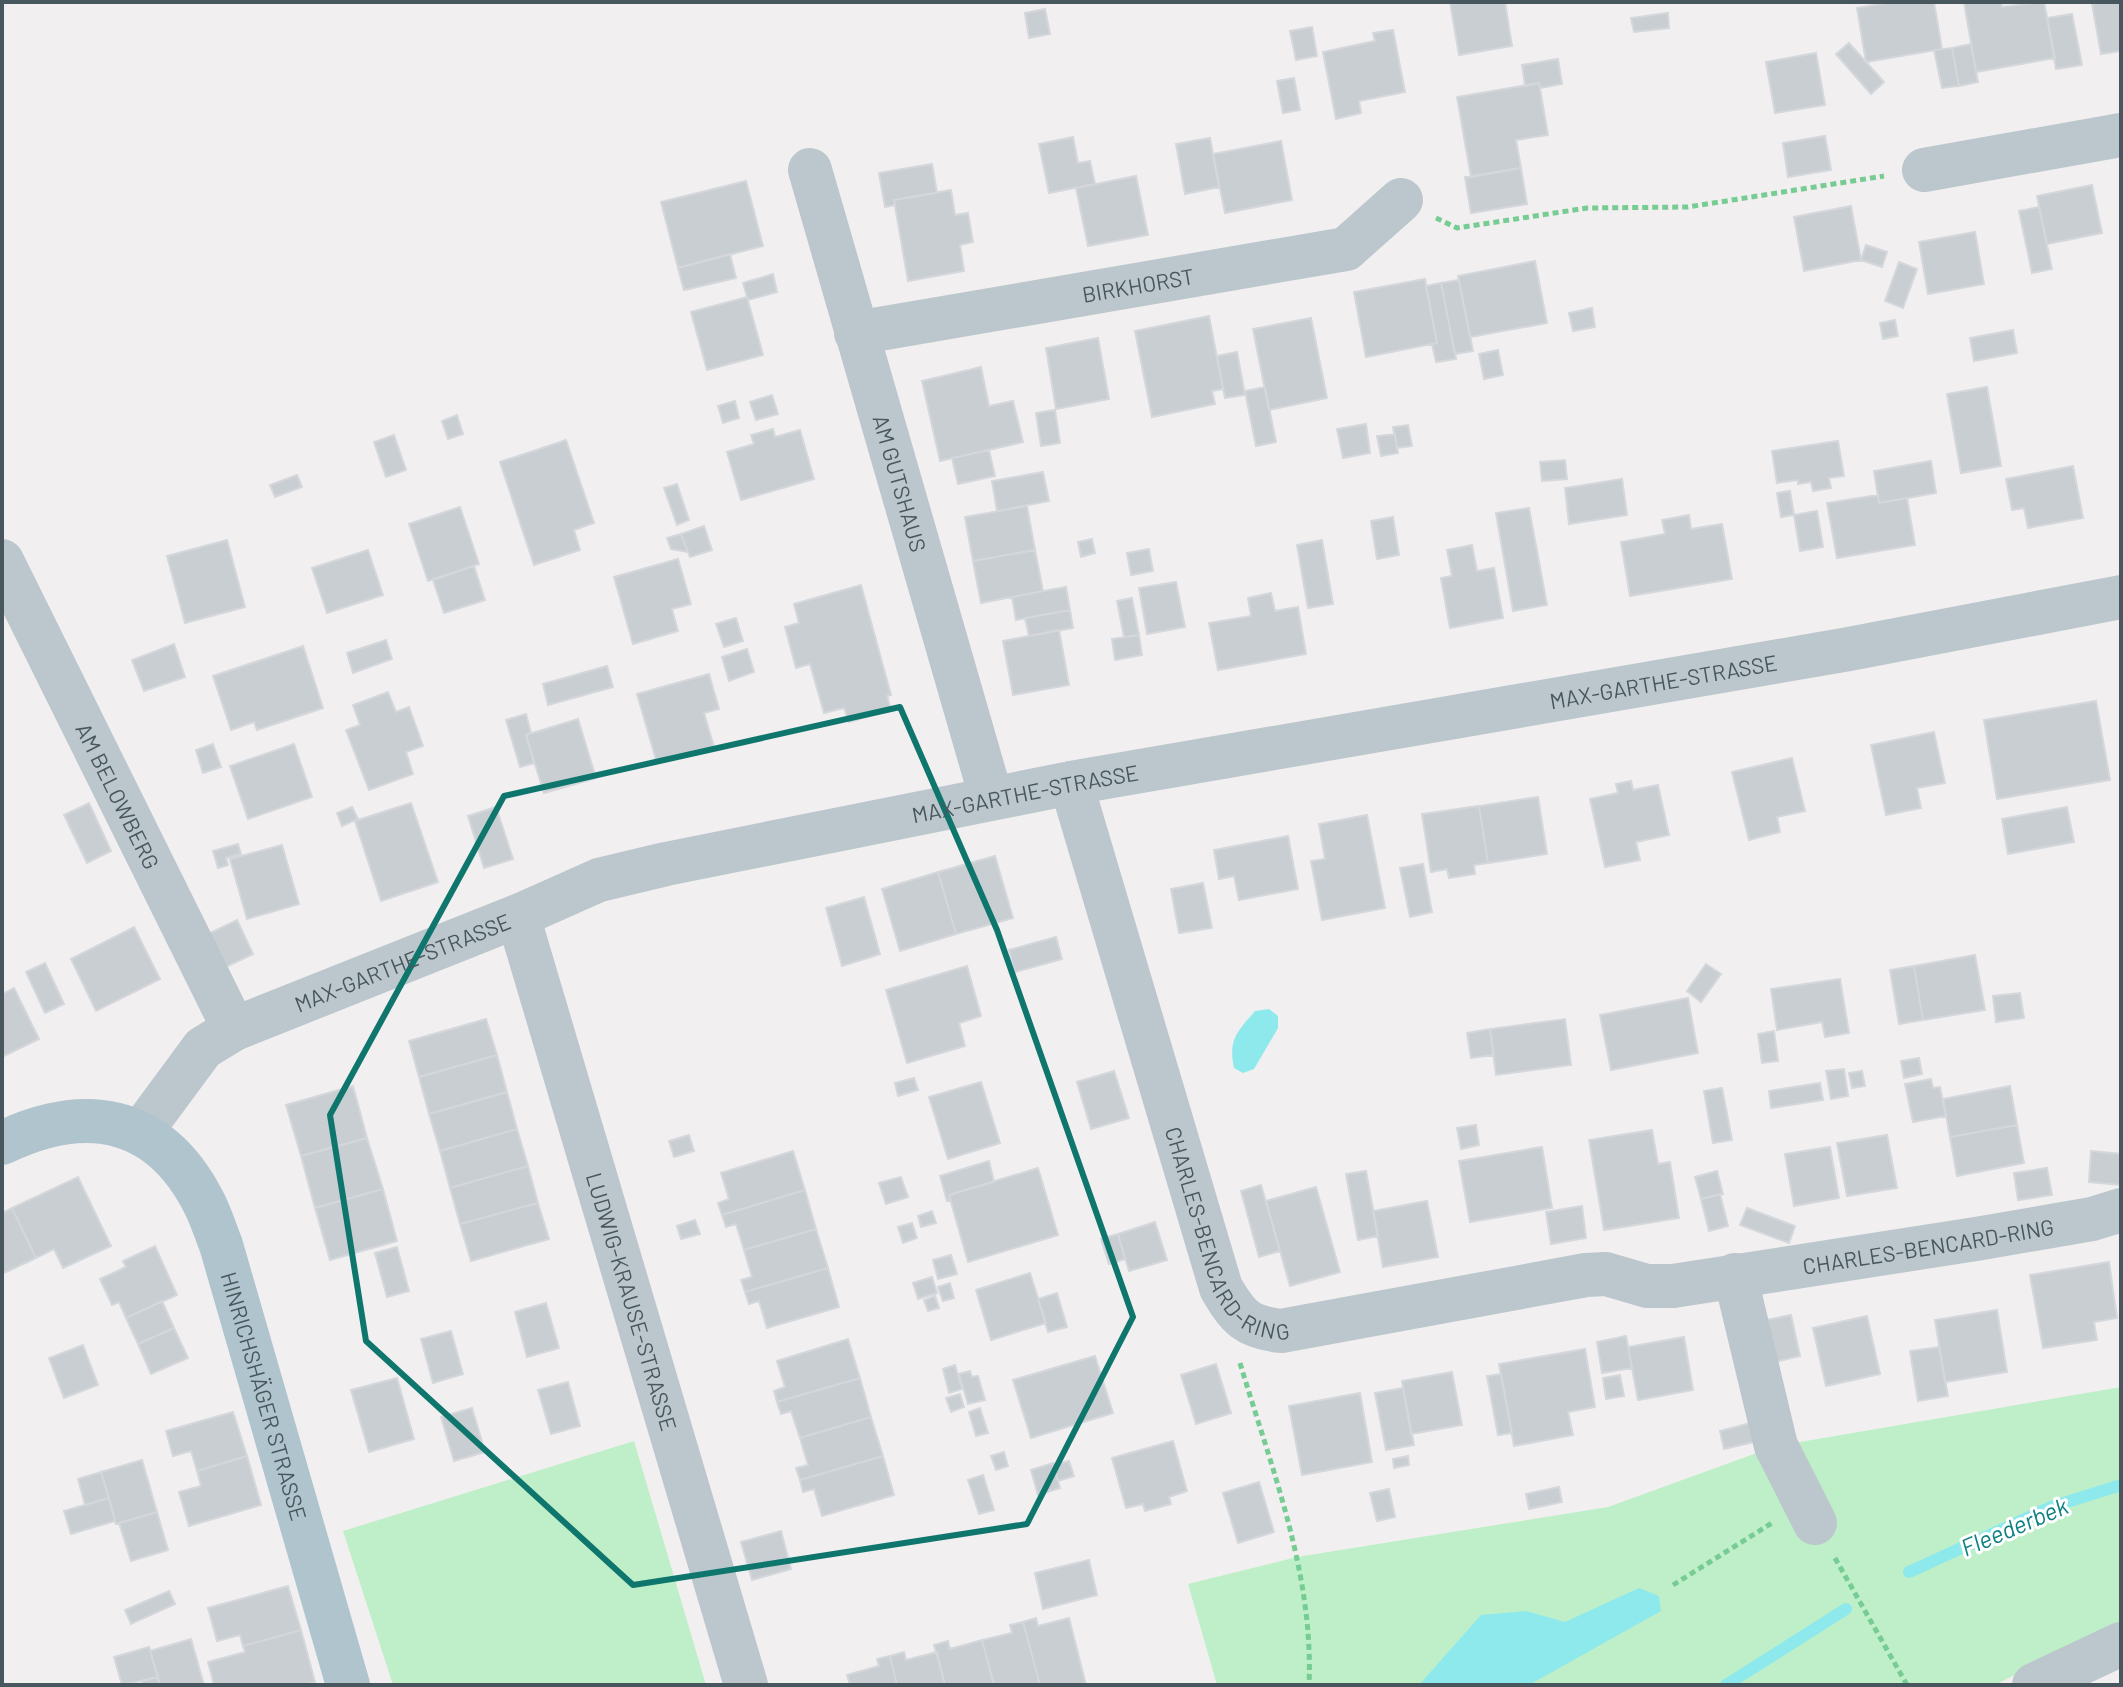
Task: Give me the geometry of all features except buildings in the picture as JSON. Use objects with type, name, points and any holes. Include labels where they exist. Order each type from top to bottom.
[{"type":"main road","points":[[2,1143],[61,1122],[106,1121],[141,1132]]},
{"type":"main road","name":"HINRICHSHÄGER STRASSE","points":[[141,1132],[176,1161],[194,1186],[221,1245],[348,1685]]},
{"type":"street","points":[[1924,170],[2121,135]]},
{"type":"street","name":"AM GUTSHAUS","points":[[810,170],[991,797]]},
{"type":"street","name":"BIRKHORST","points":[[856,333],[1346,249],[1401,200]]},
{"type":"street","name":"AM BELOWBERG","points":[[2,561],[234,1029]]},
{"type":"street","name":"MAX-GARTHE-STRASSE","points":[[141,1132],[203,1048],[234,1029],[518,916],[599,880],[991,797],[1849,649],[2121,597]]},
{"type":"street","name":"CHARLES-BENCARD-RING","points":[[1071,783],[1221,1288],[1236,1315],[1259,1329],[1281,1331],[1586,1275],[1606,1274],[1647,1286],[1673,1286],[2092,1219],[2121,1210]]},
{"type":"street","name":"LUDWIG-KRAUSE-STRASSE","points":[[518,916],[746,1685]]},
{"type":"street","points":[[1735,1275],[1776,1446],[1809,1513]]},
{"type":"street","points":[[2034,1685],[2121,1644]]},
{"type":"path","points":[[1401,200],[1457,228],[1587,208],[1688,207],[1924,170]]},
{"type":"path","points":[[1236,1315],[1233,1341],[1297,1557],[1305,1600],[1309,1685]]},
{"type":"path","points":[[1673,1585],[1809,1513],[1907,1685]]},
{"type":"highlighted area","points":[[900,707],[997,930],[1133,1317],[1027,1524],[633,1585],[366,1341],[330,1115],[504,796]]},
{"type":"green space","points":[[2121,1387],[2121,1624],[2105,1629],[1995,1685],[1217,1685],[1188,1584],[1297,1557],[1608,1507],[1776,1446]]},
{"type":"green space","points":[[634,1441],[706,1685],[393,1685],[343,1531]]},
{"type":"water","points":[[1269,1009],[1278,1016],[1278,1028],[1254,1069],[1243,1073],[1234,1068],[1233,1043],[1255,1011]]},
{"type":"water","points":[[1639,1588],[1659,1596],[1661,1611],[1529,1685],[1419,1685],[1481,1615],[1526,1611],[1565,1622]]},
{"type":"waterway","name":"Fleederbek","points":[[1909,1572],[2051,1507],[2121,1485]]},
{"type":"waterway","name":"Fleederbek","points":[[1726,1685],[1846,1609]]}]
